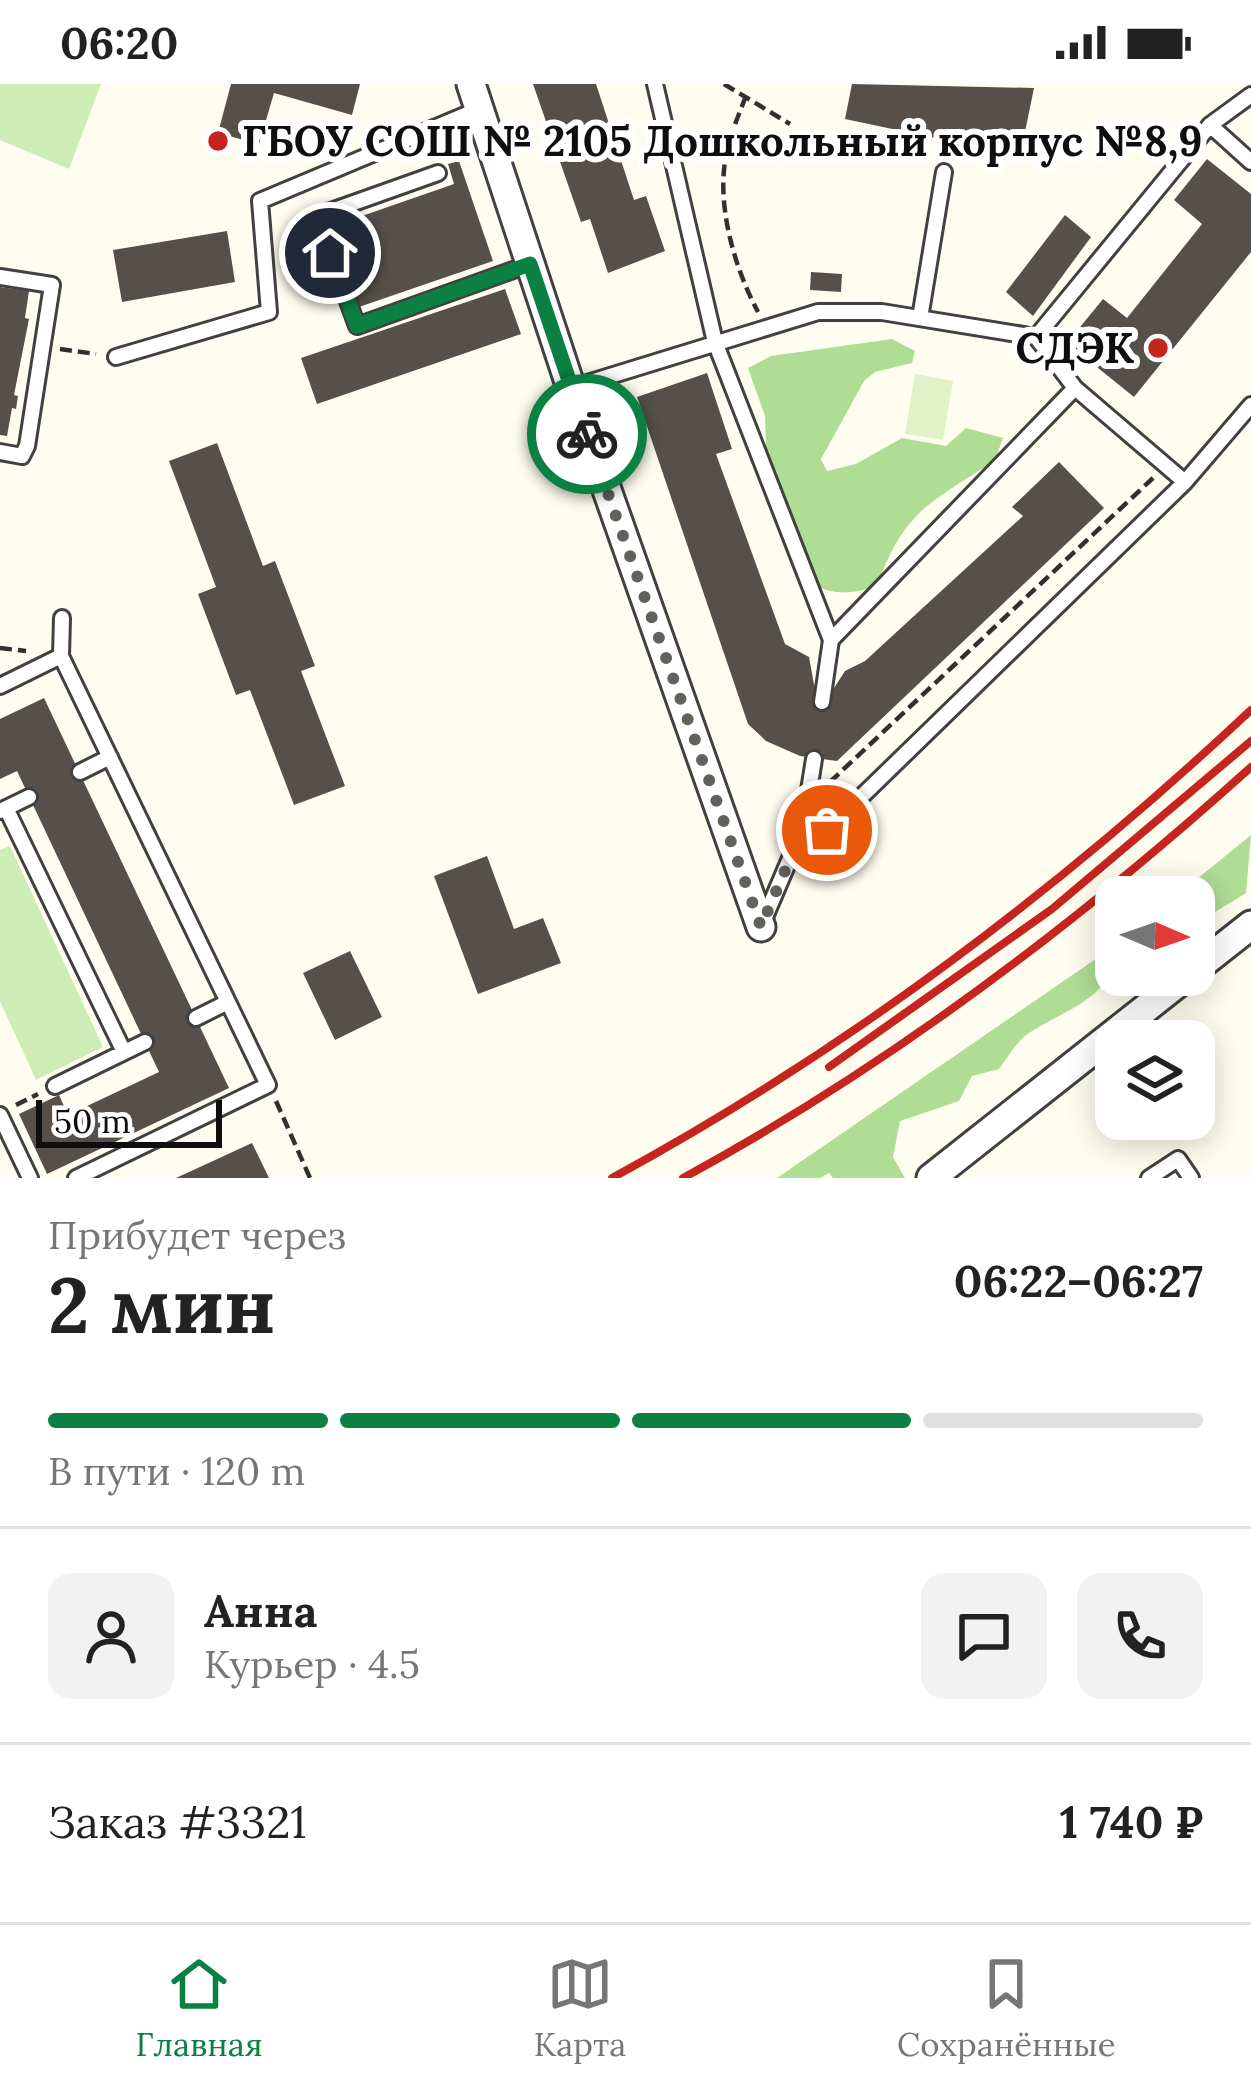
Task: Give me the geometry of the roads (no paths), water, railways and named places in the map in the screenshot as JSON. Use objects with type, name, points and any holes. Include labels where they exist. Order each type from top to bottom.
[{"type":"street","points":[[474,97],[761,927]]},
{"type":"street","points":[[1215,953],[1251,925]]},
{"type":"street","points":[[931,1178],[1161,996]]},
{"type":"lane","points":[[655,84],[715,342],[831,640],[822,702]]},
{"type":"lane","points":[[1036,337],[1210,125],[1251,91],[1242,84]]},
{"type":"lane","points":[[116,357],[269,312],[260,201],[474,97]]},
{"type":"lane","points":[[1210,125],[1251,162]]},
{"type":"lane","points":[[920,318],[944,172]]},
{"type":"lane","points":[[438,173],[317,216],[357,326],[530,264]]},
{"type":"lane","points":[[0,277],[52,285],[27,446],[22,456],[0,452]]},
{"type":"lane","points":[[571,388],[818,312],[882,312],[1036,337],[1075,388],[1185,482]]},
{"type":"lane","points":[[831,640],[1075,388]]},
{"type":"lane","points":[[803,828],[827,830],[1185,482],[1251,406]]},
{"type":"lane","points":[[62,618],[61,656],[268,1085],[76,1178]]},
{"type":"lane","points":[[0,686],[61,656]]},
{"type":"lane","points":[[80,772],[110,758]]},
{"type":"lane","points":[[761,927],[803,828],[814,758]]},
{"type":"lane","points":[[29,797],[3,809],[124,1052]]},
{"type":"lane","points":[[196,1018],[228,1002]]},
{"type":"lane","points":[[55,1086],[145,1042]]},
{"type":"lane","points":[[0,1114],[30,1178]]},
{"type":"lane","points":[[1149,1178],[1178,1159],[1191,1178]]},
{"type":"railway","points":[[612,1178],[783,1077],[946,964],[1103,841],[1251,710]]},
{"type":"railway","points":[[829,1067],[1052,909],[1251,741]]},
{"type":"railway","points":[[683,1178],[834,1089],[979,989],[1118,881],[1251,767]]},
{"type":"place","name":"ГБОУ СОШ № 2105 Дошкольный корпус №8,9","points":[[218,141]]},
{"type":"place","name":"СДЭК","points":[[1158,348]]}]
